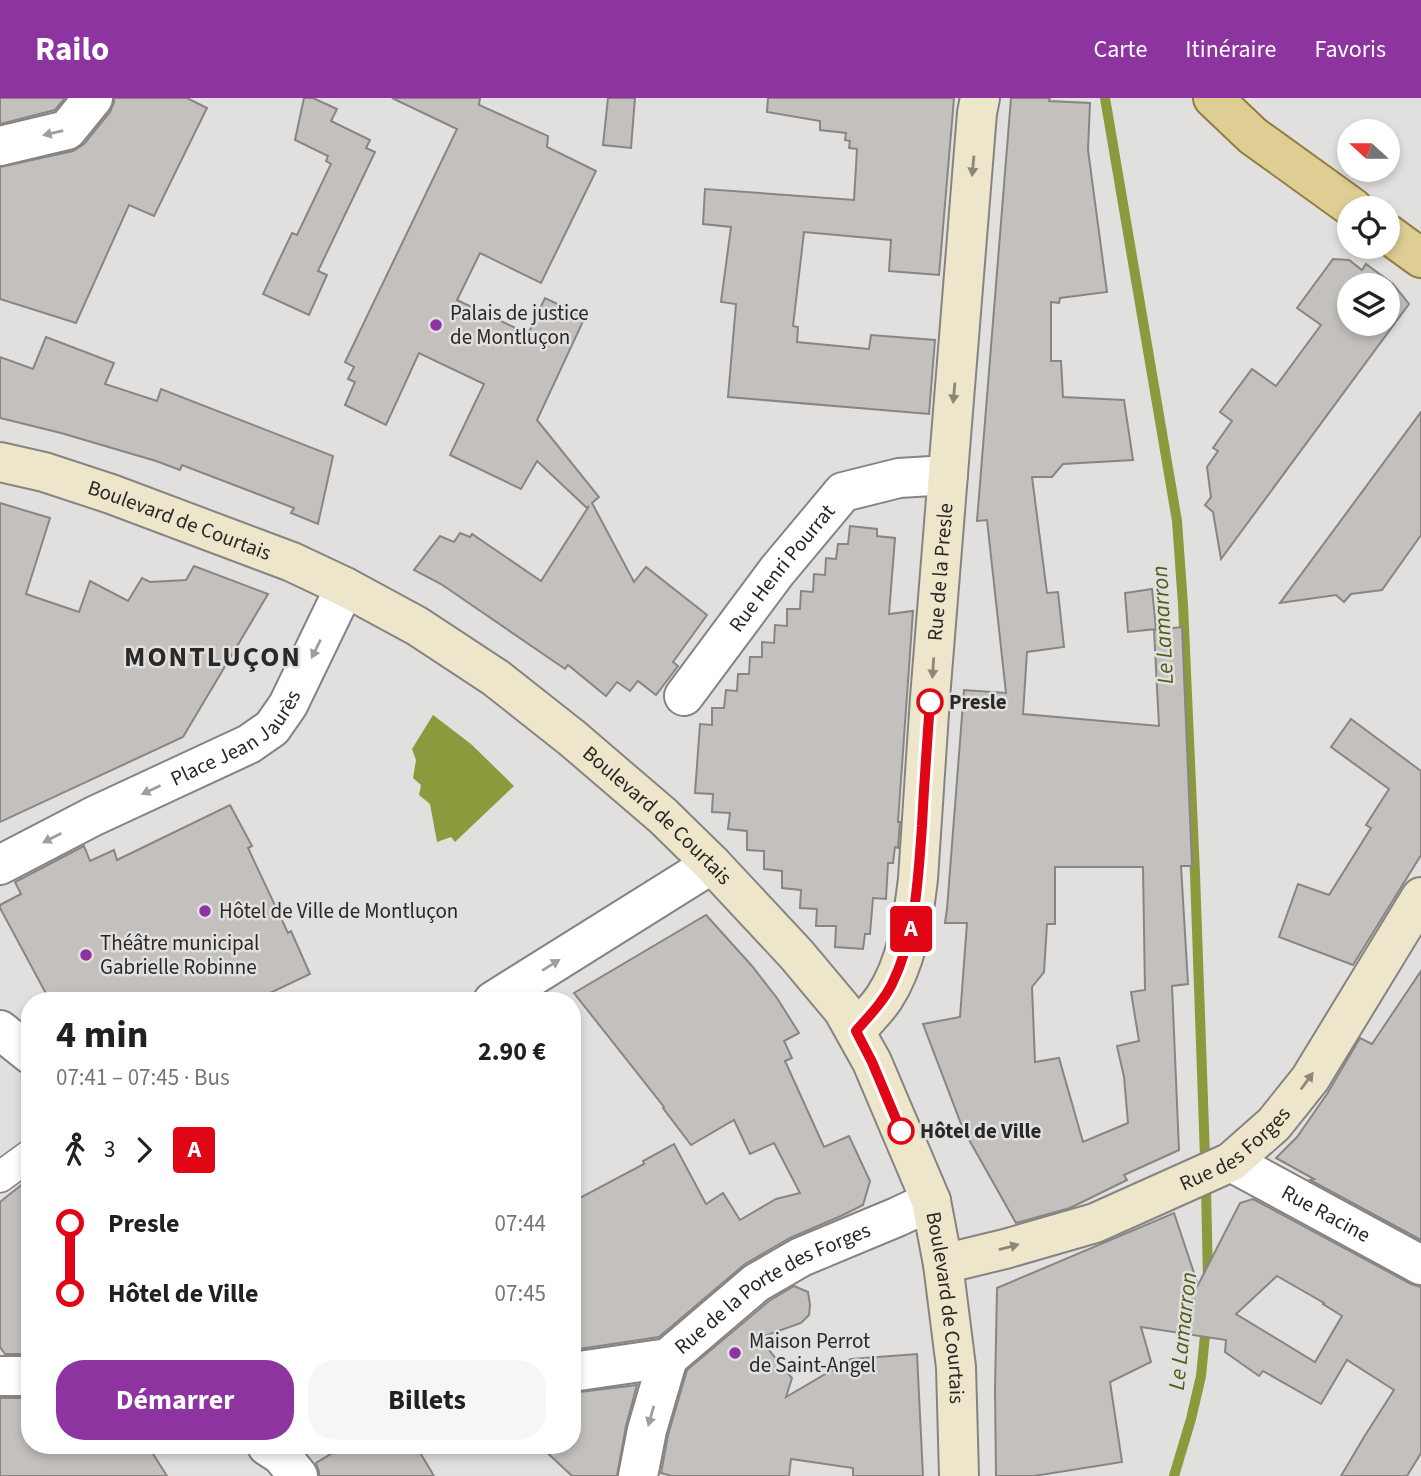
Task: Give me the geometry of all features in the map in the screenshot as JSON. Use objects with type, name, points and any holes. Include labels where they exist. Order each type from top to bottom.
[{"type":"main road","name":"Rue de la Presle","points":[[856,1031],[883,1000],[892,984],[912,927],[980,98]]},
{"type":"main road","points":[[1183,98],[1206,113],[1253,136]]},
{"type":"main road","points":[[1213,98],[1253,136],[1337,196]]},
{"type":"main road","points":[[1400,243],[1421,258]]},
{"type":"main road","name":"Boulevard de Courtais","points":[[0,462],[44,472],[111,494],[292,562],[417,626],[507,686],[614,772],[712,864],[796,954],[843,1010],[872,1062],[931,1201],[943,1264],[956,1367],[959,1476]]},
{"type":"main road","name":"Rue des Forges","points":[[943,1264],[1095,1223],[1231,1162],[1274,1124],[1310,1079],[1421,897]]},
{"type":"street","points":[[0,146],[67,130],[93,98]]},
{"type":"street","name":"Rue Henri Pourrat","points":[[684,696],[777,571],[843,492],[899,478],[948,475]]},
{"type":"street","name":"Place Jean Jaurès","points":[[0,865],[104,811],[249,744],[272,728],[288,705],[345,587]]},
{"type":"street","points":[[507,992],[712,864]]},
{"type":"street","points":[[0,1030],[21,1047]]},
{"type":"street","points":[[0,1177],[21,1162]]},
{"type":"street","name":"Rue Racine","points":[[1231,1162],[1421,1265]]},
{"type":"street","name":"Rue de la Porte des Forges","points":[[581,1371],[668,1357],[756,1283],[801,1257],[931,1201]]},
{"type":"street","points":[[638,1476],[647,1430],[668,1357]]},
{"type":"street","points":[[0,1376],[21,1376]]},
{"type":"shaded area","points":[[433,715],[471,744],[514,786],[455,842],[451,837],[437,842],[430,804],[419,795],[421,785],[413,778],[416,760],[412,749]]},
{"type":"building","points":[[0,98],[65,98],[55,110],[0,124]]},
{"type":"building","points":[[114,98],[187,98],[207,108],[154,216],[129,205],[76,323],[0,299],[0,167],[73,151],[84,144],[110,112]]},
{"type":"building","points":[[304,98],[313,98],[337,109],[331,121],[370,140],[366,148],[375,152],[318,271],[327,275],[309,315],[263,294],[292,233],[297,235],[331,164],[326,161],[328,156],[295,140]]},
{"type":"building","points":[[392,98],[480,98],[479,105],[548,136],[547,147],[596,171],[541,283],[480,253],[457,300],[528,334],[545,298],[585,317],[537,420],[599,497],[592,503],[634,582],[646,567],[707,615],[673,662],[678,666],[656,695],[638,681],[630,691],[617,682],[606,696],[568,665],[565,669],[441,584],[414,570],[440,536],[454,542],[460,533],[470,537],[472,534],[541,581],[589,506],[587,508],[537,461],[521,489],[450,455],[484,384],[419,353],[386,425],[345,405],[355,382],[348,379],[354,367],[345,362],[457,129]]},
{"type":"building","points":[[608,98],[635,98],[631,148],[603,145]]},
{"type":"building","points":[[768,98],[954,98],[939,275],[889,271],[891,240],[804,232],[793,326],[798,327],[797,342],[869,349],[871,335],[935,340],[929,414],[728,397],[736,304],[721,302],[731,227],[703,224],[705,189],[854,200],[857,149],[849,148],[850,141],[845,140],[846,133],[820,130],[820,121],[767,112]]},
{"type":"building","points":[[1011,98],[1050,98],[1049,101],[1090,103],[1088,150],[1107,292],[1060,298],[1059,303],[1051,302],[1051,361],[1061,361],[1063,397],[1124,400],[1133,460],[1063,464],[1052,477],[1032,477],[1047,593],[1058,592],[1064,647],[1027,652],[1023,714],[1159,726],[1154,630],[1182,627],[1192,866],[1181,866],[1188,984],[1172,986],[1179,1150],[1124,1175],[1127,1180],[1070,1208],[1016,1223],[963,1129],[923,1024],[960,1017],[967,923],[945,923],[964,690],[1006,693],[987,520],[977,521]],"holes":[[[1055,867],[1143,867],[1145,990],[1131,992],[1139,1041],[1117,1046],[1124,1077],[1128,1123],[1083,1142],[1059,1058],[1035,1062],[1032,987],[1044,972],[1047,924],[1055,924]]]},
{"type":"building","points":[[1333,259],[1349,260],[1362,270],[1366,264],[1378,273],[1337,273],[1337,336],[1385,336],[1221,559],[1213,512],[1205,505],[1211,497],[1207,467],[1218,451],[1213,448],[1232,421],[1220,412],[1252,369],[1276,386],[1321,325],[1297,308]]},
{"type":"building","points":[[1400,293],[1409,304],[1400,316]]},
{"type":"building","points":[[46,337],[114,363],[105,384],[157,401],[161,389],[333,456],[318,524],[291,513],[294,508],[182,465],[180,470],[61,433],[0,418],[0,357],[33,369]]},
{"type":"building","points":[[1421,412],[1421,535],[1382,590],[1351,594],[1344,602],[1336,595],[1280,603]]},
{"type":"building","points":[[0,503],[50,518],[26,594],[79,612],[90,581],[128,601],[142,578],[150,582],[186,580],[194,566],[268,594],[183,737],[0,822]]},
{"type":"building","points":[[850,526],[877,529],[877,536],[895,538],[889,614],[913,611],[898,848],[895,847],[893,863],[888,863],[886,899],[873,898],[870,934],[865,934],[863,949],[835,947],[836,926],[816,926],[817,909],[800,908],[801,890],[782,888],[782,871],[764,869],[764,851],[747,850],[747,831],[728,829],[730,813],[712,812],[713,794],[695,793],[700,724],[712,725],[712,708],[724,708],[726,690],[737,691],[738,674],[749,674],[750,657],[762,657],[762,642],[774,643],[775,625],[787,626],[787,609],[800,609],[801,591],[813,592],[814,574],[825,575],[826,558],[836,559],[838,544],[848,544]]},
{"type":"building","points":[[1152,589],[1156,629],[1128,632],[1125,593]]},
{"type":"building","points":[[1351,719],[1421,771],[1421,855],[1353,965],[1279,937],[1298,884],[1329,895],[1371,828],[1366,825],[1389,789],[1331,747]]},
{"type":"building","points":[[230,805],[252,846],[248,848],[288,933],[291,931],[310,974],[272,992],[45,992],[0,905],[21,894],[15,882],[84,846],[90,861],[114,850],[117,860]]},
{"type":"building","points":[[706,915],[752,966],[799,1033],[784,1041],[792,1058],[785,1061],[824,1147],[849,1136],[870,1181],[863,1205],[790,1238],[745,1264],[659,1337],[581,1349],[581,1197],[644,1164],[643,1161],[674,1144],[706,1204],[723,1193],[740,1220],[776,1199],[800,1193],[774,1143],[750,1154],[734,1120],[691,1145],[581,1002],[581,992],[576,992]]},
{"type":"building","points":[[1421,971],[1421,1240],[1310,1180],[1314,1179],[1276,1158],[1297,1137],[1327,1094],[1360,1038],[1372,1044]]},
{"type":"building","points":[[21,1185],[21,1354],[5,1354],[0,1347],[0,1202]]},
{"type":"building","points":[[1253,1199],[1421,1287],[1421,1453],[1407,1476],[1341,1476],[1394,1390],[1347,1360],[1321,1404],[1263,1371],[1259,1376],[1225,1352],[1226,1340],[1141,1327],[1151,1362],[1110,1382],[1122,1462],[1034,1476],[996,1476],[997,1288],[1174,1213],[1198,1285],[1240,1203]],"holes":[[[1277,1276],[1342,1316],[1315,1362],[1236,1314]]]},
{"type":"building","points":[[794,1286],[808,1292],[809,1315],[801,1323],[759,1338],[792,1378],[786,1397],[851,1359],[917,1354],[923,1476],[853,1476],[853,1468],[791,1459],[789,1476],[672,1476],[661,1473],[668,1435],[687,1370],[769,1301]]},
{"type":"building","points":[[637,1385],[617,1476],[572,1476],[549,1454],[581,1454],[581,1392]]},
{"type":"building","points":[[0,1398],[21,1398],[21,1454],[153,1454],[167,1476],[0,1476]]},
{"type":"building","points":[[331,1454],[421,1454],[434,1476],[319,1476],[316,1463]]},
{"type":"waterway","name":"Le Lamarron","points":[[1105,98],[1177,521],[1195,874],[1205,1157]]},
{"type":"waterway","name":"Le Lamarron","points":[[1206,1188],[1208,1279]]},
{"type":"waterway","name":"Le Lamarron","points":[[1174,1476],[1201,1376],[1206,1325]]},
{"type":"bus line","name":"A","points":[[901,1131],[856,1031],[883,1000],[892,984],[912,927],[918,879],[930,702]]},
{"type":"place","name":"Palais de justice de Montluçon","points":[[436,325]]},
{"type":"place","name":"Presle","points":[[930,702]]},
{"type":"place","name":"Hôtel de Ville de Montluçon","points":[[205,911]]},
{"type":"place","name":"Théâtre municipal Gabrielle Robinne","points":[[86,955]]},
{"type":"place","name":"Hôtel de Ville","points":[[901,1131]]},
{"type":"place","name":"Maison Perrot de Saint-Angel","points":[[735,1353]]},
{"type":"district","name":"MONTLUÇON","points":[[213,656]]}]
